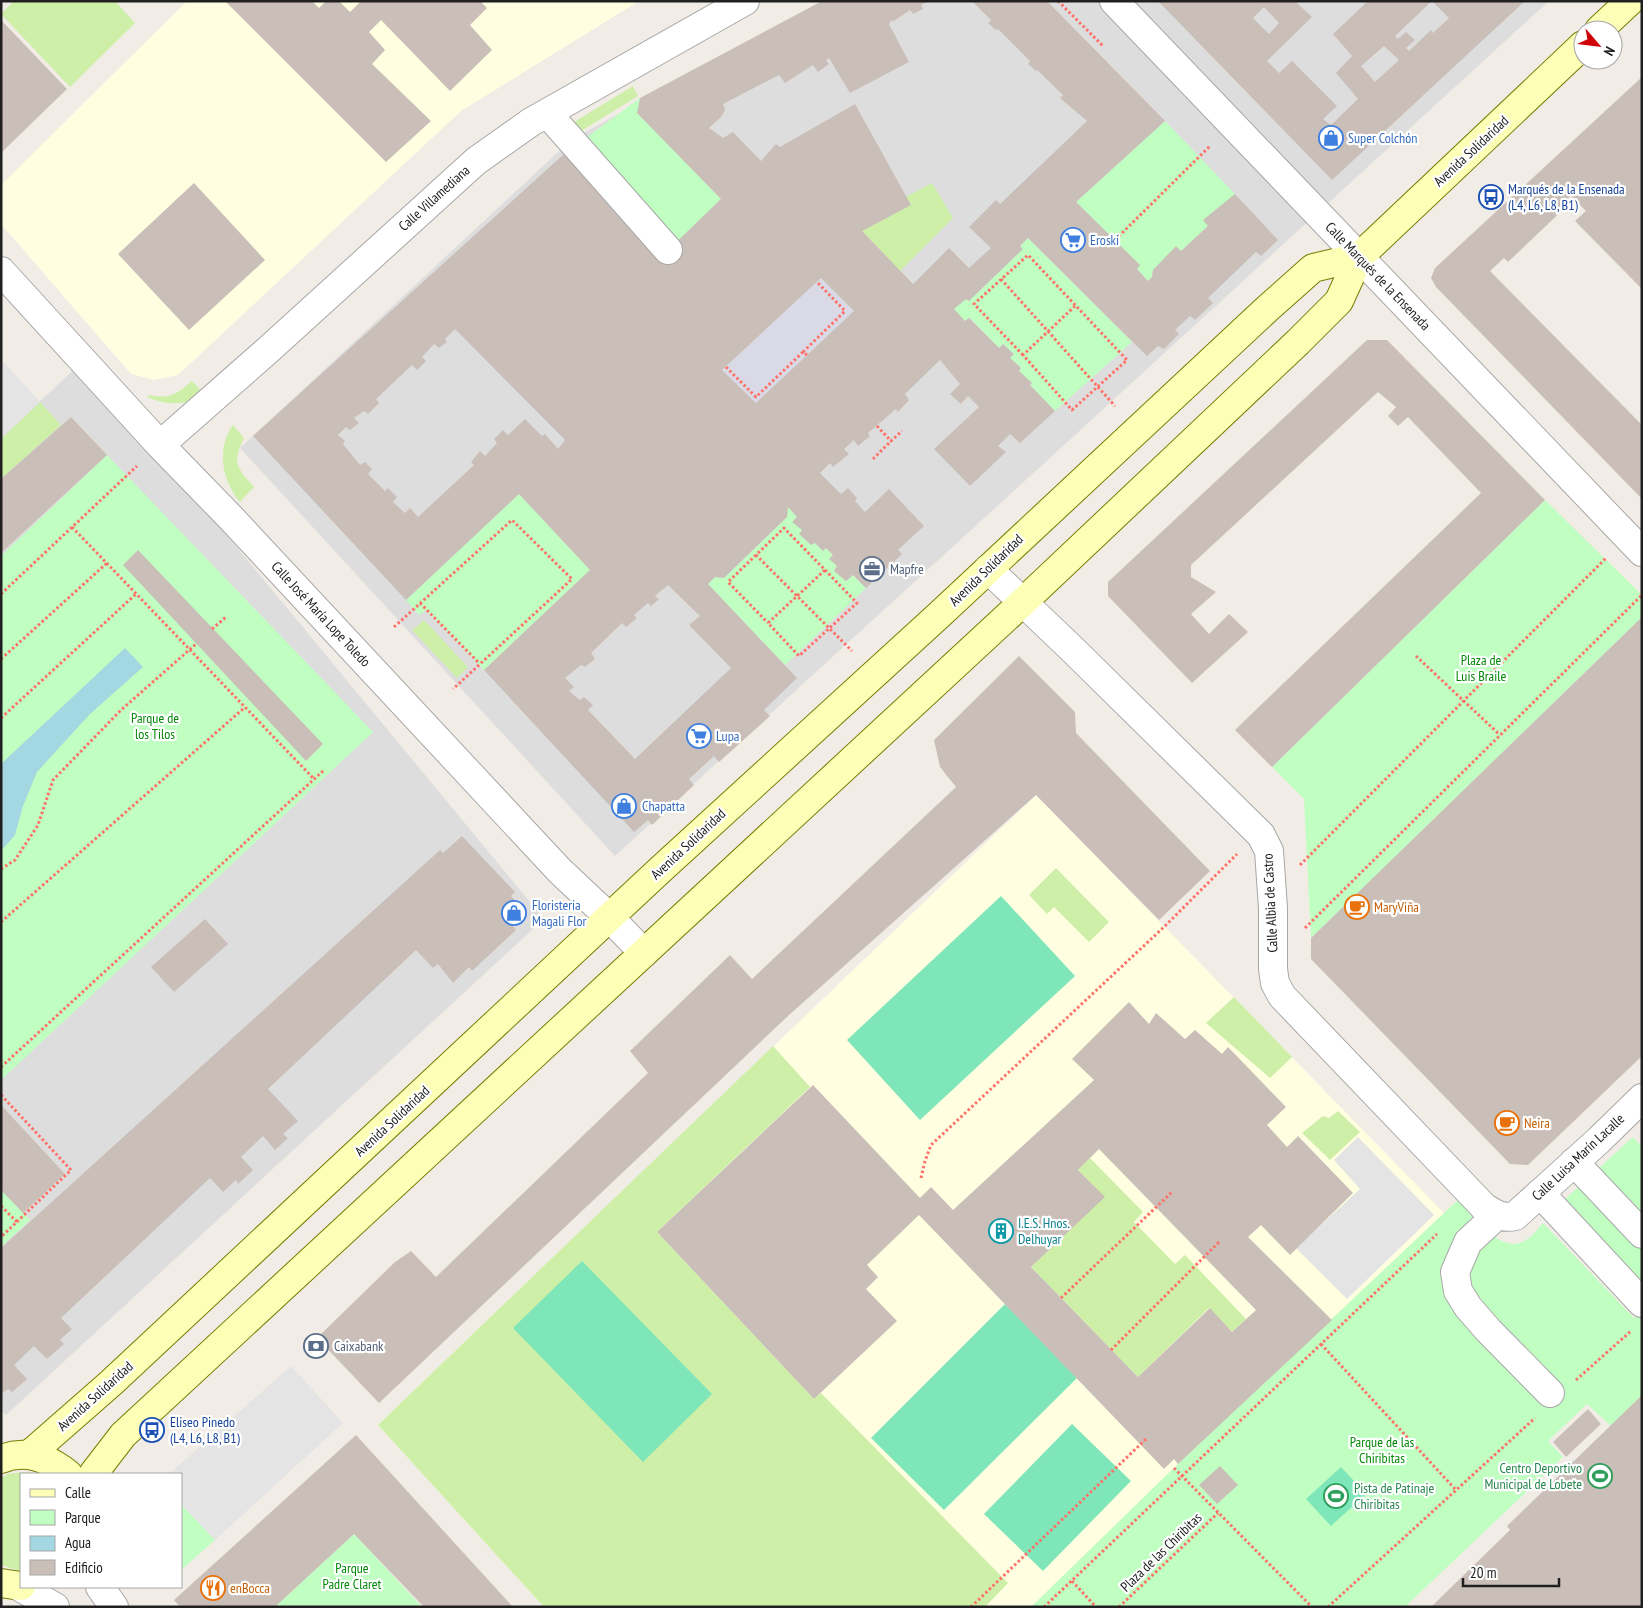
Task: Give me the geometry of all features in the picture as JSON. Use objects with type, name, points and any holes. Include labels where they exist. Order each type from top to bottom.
[{"type":"main road","points":[[1610,20],[1630,1]]},
{"type":"main road","name":"Avenida Solidaridad","points":[[94,1473],[123,1435],[1023,602],[1298,342],[1339,301],[1359,257],[1573,54]]},
{"type":"main road","name":"Avenida Solidaridad","points":[[11,1455],[111,1383],[1191,379],[1313,268],[1359,257]]},
{"type":"main road","points":[[11,1455],[48,1460],[67,1473]]},
{"type":"street","name":"Calle Villamediana","points":[[160,445],[476,161],[521,128],[744,1]]},
{"type":"street","name":"Calle Marqués de la Ensenada","points":[[1114,1],[1642,552]]},
{"type":"street","points":[[547,113],[668,250]]},
{"type":"street","name":"Calle José María Lope Toledo","points":[[1,271],[160,445],[232,518],[560,871],[644,953]]},
{"type":"street","name":"Calle Albia de Castro","points":[[988,569],[1261,835],[1269,851],[1273,908],[1273,970],[1275,983],[1282,996],[1484,1207],[1506,1216]]},
{"type":"street","name":"Calle Luisa Marín Lacalle","points":[[1561,1388],[1488,1330],[1458,1292],[1455,1272],[1468,1242],[1540,1193],[1642,1098]]},
{"type":"street","points":[[1574,1162],[1642,1234]]},
{"type":"street","points":[[1540,1193],[1642,1303]]},
{"type":"street","points":[[14,1585],[55,1607]]},
{"type":"street","points":[[101,1588],[114,1607]]},
{"type":"path","points":[[1058,1],[1103,46]]},
{"type":"path","points":[[1115,240],[1232,125]]},
{"type":"path","points":[[1028,255],[1075,306],[1127,360],[1072,410],[974,304],[1028,255]]},
{"type":"path","points":[[1001,280],[1115,406]]},
{"type":"path","points":[[726,367],[756,397],[845,311],[817,282]]},
{"type":"path","points":[[1023,355],[1075,306]]},
{"type":"path","points":[[803,352],[807,356]]},
{"type":"path","points":[[877,426],[891,441]]},
{"type":"path","points":[[873,459],[902,431]]},
{"type":"path","points":[[1,594],[160,445]]},
{"type":"path","points":[[394,627],[512,520],[572,579],[453,689]]},
{"type":"path","points":[[72,527],[314,779]]},
{"type":"path","points":[[784,528],[857,603],[799,656],[728,582],[756,554],[784,528]]},
{"type":"path","points":[[1297,868],[1612,552]]},
{"type":"path","points":[[756,554],[852,651]]},
{"type":"path","points":[[1,659],[107,563]]},
{"type":"path","points":[[768,623],[825,570]]},
{"type":"path","points":[[1,718],[136,594]]},
{"type":"path","points":[[1299,934],[1642,595]]},
{"type":"path","points":[[420,603],[479,664]]},
{"type":"path","points":[[212,629],[226,617]]},
{"type":"path","points":[[1,869],[15,860],[38,825],[53,780],[121,710],[196,644]]},
{"type":"path","points":[[1416,656],[1500,735]]},
{"type":"path","points":[[1,922],[244,708]]},
{"type":"path","points":[[1,1067],[324,770]]},
{"type":"path","points":[[921,1178],[931,1145],[1165,926],[1238,853]]},
{"type":"path","points":[[1,1095],[71,1170],[1,1237]]},
{"type":"path","points":[[1061,1298],[1172,1192]]},
{"type":"path","points":[[1,1206],[17,1222]]},
{"type":"path","points":[[1044,1607],[1443,1228]]},
{"type":"path","points":[[1111,1350],[1220,1241]]},
{"type":"path","points":[[1561,1388],[1632,1330]]},
{"type":"path","points":[[1321,1344],[1456,1490]]},
{"type":"path","points":[[1328,1607],[1536,1417]]},
{"type":"path","points":[[971,1607],[1146,1439]]},
{"type":"path","points":[[1174,1468],[1312,1607]]},
{"type":"path","name":"Plaza de las Chiribitas","points":[[1120,1607],[1218,1513]]},
{"type":"path","points":[[1072,1581],[1096,1607]]},
{"type":"shaded area","points":[[187,1],[639,1],[461,111],[178,375],[154,380],[131,374],[1,224],[1,185]]},
{"type":"shaded area","points":[[823,1],[1549,1],[615,856],[240,448],[571,140]]},
{"type":"shaded area","points":[[821,278],[854,311],[756,403],[722,370]]},
{"type":"shaded area","points":[[1,359],[40,402],[1,439]]},
{"type":"shaded area","points":[[83,361],[544,919],[6,1415],[1,1411],[1,438]]},
{"type":"shaded area","points":[[1036,795],[1444,1213],[1178,1464],[1031,1607],[544,1607],[378,1425]]},
{"type":"shaded area","points":[[1358,1137],[1434,1215],[1347,1299],[1296,1248],[1360,1189],[1334,1160]]},
{"type":"shaded area","points":[[291,1366],[343,1423],[215,1540],[182,1505],[182,1473],[170,1473]]},
{"type":"green space","points":[[14,1],[115,1],[135,23],[70,87],[1,14]]},
{"type":"green space","points":[[633,86],[638,96],[573,136],[566,127]]},
{"type":"green space","points":[[640,98],[637,113],[721,199],[659,259],[564,154]]},
{"type":"green space","points":[[1165,121],[1235,194],[1204,220],[1208,226],[1181,251],[1176,247],[1153,270],[1152,277],[1148,281],[1137,269],[1140,265],[1076,202]]},
{"type":"green space","points":[[932,183],[953,218],[900,271],[862,231],[911,205],[906,197]]},
{"type":"green space","points":[[1028,238],[1132,342],[1055,411],[1030,385],[1032,383],[1019,371],[1021,367],[1010,358],[1014,354],[1003,344],[999,348],[970,318],[965,321],[954,309],[966,299],[969,301],[1022,249],[1020,246]]},
{"type":"green space","points":[[192,381],[206,396],[184,403],[162,402],[147,397],[149,395],[172,395]]},
{"type":"green space","points":[[40,402],[61,425],[1,479],[1,439]]},
{"type":"green space","points":[[233,425],[244,438],[238,453],[238,464],[243,474],[254,487],[240,502],[229,484],[223,465],[224,444]]},
{"type":"green space","name":"Parque de los Tilos","points":[[107,455],[373,732],[1,1080],[1,556]]},
{"type":"green space","points":[[519,494],[590,570],[484,670],[426,610],[419,615],[406,600]]},
{"type":"green space","name":"Plaza de Luis Braile","points":[[1545,500],[1642,595],[1642,617],[1311,938],[1304,799],[1272,767]]},
{"type":"green space","points":[[788,507],[797,517],[793,522],[802,530],[800,534],[811,545],[815,543],[823,551],[826,548],[833,555],[830,559],[837,566],[834,571],[846,581],[853,575],[866,588],[785,665],[708,584],[715,577],[724,578],[787,517]]},
{"type":"green space","points":[[424,620],[468,667],[457,678],[412,630]]},
{"type":"green space","points":[[1056,868],[1109,922],[1089,942],[1054,907],[1047,914],[1029,895]]},
{"type":"green space","points":[[1001,896],[1075,976],[920,1120],[847,1040]]},
{"type":"green space","points":[[1234,997],[1292,1057],[1270,1078],[1206,1023]]},
{"type":"green space","points":[[773,1046],[810,1087],[657,1232],[814,1399],[821,1393],[1008,1583],[985,1607],[544,1607],[378,1425]]},
{"type":"green space","points":[[1338,1111],[1360,1132],[1330,1160],[1302,1133],[1323,1116],[1329,1118]]},
{"type":"green space","points":[[1633,1137],[1642,1147],[1642,1284],[1564,1200]]},
{"type":"green space","points":[[1090,1158],[1143,1212],[1134,1222],[1175,1264],[1185,1255],[1246,1319],[1232,1332],[1209,1308],[1138,1377],[1031,1267],[1104,1197],[1078,1170]]},
{"type":"green space","points":[[1,1190],[30,1220],[1,1247]]},
{"type":"green space","name":"Parque de las Chiribitas","points":[[1459,1199],[1489,1232],[1507,1243],[1517,1244],[1526,1240],[1543,1223],[1634,1318],[1642,1311],[1642,1395],[1611,1426],[1587,1404],[1548,1441],[1563,1457],[1405,1607],[1031,1607],[1178,1464]]},
{"type":"green space","points":[[582,1261],[712,1394],[643,1462],[513,1328]]},
{"type":"green space","points":[[1005,1304],[1077,1378],[944,1510],[871,1438]]},
{"type":"green space","points":[[1072,1424],[1131,1481],[1043,1571],[984,1514]]},
{"type":"green space","name":"Pista de Patinaje Chiribitas","points":[[1341,1467],[1366,1494],[1331,1526],[1306,1499]]},
{"type":"green space","points":[[25,1472],[33,1473],[20,1473],[20,1571],[1,1565],[1,1478],[8,1474]]},
{"type":"green space","points":[[182,1505],[215,1540],[182,1569]]},
{"type":"green space","name":"Parque Padre Claret","points":[[354,1534],[422,1607],[279,1607],[277,1605]]},
{"type":"water","points":[[125,648],[143,667],[90,714],[37,772],[23,806],[15,835],[1,851],[1,764]]},
{"type":"building","points":[[225,1],[312,1],[319,8],[326,1],[339,1],[350,12],[361,1],[483,1],[482,3],[487,8],[470,25],[492,50],[450,91],[381,20],[369,32],[385,50],[372,64],[431,121],[386,162]]},
{"type":"building","points":[[822,1],[929,1],[921,5],[923,9],[913,14],[910,10],[894,21],[892,20],[889,24],[909,62],[850,93],[829,58],[826,60],[829,64],[818,72],[813,65],[785,83],[779,75],[723,104],[725,110],[721,117],[709,128],[723,138],[733,132],[761,161],[776,144],[780,147],[855,104],[911,205],[862,231],[913,284],[949,248],[969,268],[991,248],[969,227],[996,200],[1000,204],[1087,121],[1060,98],[1063,95],[1028,64],[1030,61],[998,29],[996,30],[988,23],[991,20],[972,1],[1047,1],[1165,121],[1076,202],[1140,265],[1137,269],[1148,281],[1152,277],[1153,270],[1176,246],[1181,251],[1208,226],[1203,220],[1235,194],[1278,240],[1261,256],[1256,252],[1208,298],[1213,303],[1195,320],[1190,316],[1175,330],[1179,334],[1164,349],[1158,346],[1147,356],[1028,238],[1020,246],[1023,249],[969,301],[966,299],[954,309],[965,321],[969,318],[999,348],[1003,344],[1014,354],[1010,358],[1021,368],[1019,371],[1032,383],[1030,385],[1055,411],[1020,443],[1010,434],[998,446],[1006,452],[970,486],[934,449],[979,407],[968,396],[961,404],[950,394],[960,384],[940,360],[905,394],[909,400],[898,412],[896,409],[868,433],[870,436],[858,446],[854,440],[844,449],[849,454],[833,467],[830,463],[820,473],[841,494],[848,488],[857,498],[855,501],[865,512],[889,489],[924,526],[898,550],[902,554],[866,588],[853,575],[846,581],[834,571],[837,566],[829,559],[833,555],[826,548],[823,551],[815,543],[811,545],[799,534],[802,530],[792,522],[797,517],[788,507],[787,517],[724,578],[715,577],[708,584],[797,678],[764,710],[770,716],[719,762],[714,756],[689,779],[694,785],[652,825],[648,820],[634,832],[484,670],[590,570],[519,494],[406,600],[253,436],[564,154],[659,259],[721,199],[637,113],[640,98]],"holes":[[[821,278],[854,311],[756,403],[722,370]],[[455,329],[565,440],[558,449],[545,434],[542,436],[525,419],[508,435],[503,430],[494,439],[497,443],[485,456],[480,451],[471,462],[474,465],[418,517],[410,508],[405,513],[393,502],[397,497],[388,488],[385,491],[368,474],[372,469],[365,462],[360,465],[343,444],[345,441],[338,435],[346,427],[350,430],[359,423],[354,418],[364,411],[368,414],[379,403],[376,399],[412,365],[417,370],[426,361],[422,357],[434,344],[439,348],[447,342],[445,339]],[[668,585],[700,616],[689,625],[731,668],[635,759],[588,710],[593,705],[584,697],[580,700],[569,691],[574,687],[565,678],[581,665],[585,667],[595,659],[591,653],[622,623],[626,627],[637,618],[634,615],[648,603],[651,606],[659,599],[655,596]]]},
{"type":"building","points":[[1158,1],[1295,1],[1312,17],[1267,61],[1279,73],[1292,61],[1337,106],[1323,119],[1331,125],[1358,99],[1336,73],[1352,56],[1333,34],[1368,1],[1432,1],[1525,1],[1332,180]],"holes":[[[1432,1],[1449,18],[1433,33],[1431,30],[1409,51],[1406,48],[1415,40],[1406,32],[1398,39],[1395,36]],[[1264,7],[1279,23],[1269,34],[1253,18]],[[1384,46],[1399,60],[1375,82],[1361,66]]]},
{"type":"building","points":[[1,20],[67,89],[1,153]]},
{"type":"building","points":[[1642,77],[1642,289],[1575,221],[1586,211],[1571,196],[1566,200],[1569,204],[1508,262],[1504,258],[1490,271],[1642,425],[1642,499],[1436,287],[1431,278],[1435,268]]},
{"type":"building","points":[[194,183],[265,260],[189,330],[118,254]]},
{"type":"building","points":[[1367,340],[1387,340],[1545,500],[1272,767],[1235,730],[1481,493],[1408,417],[1398,426],[1388,416],[1396,407],[1378,392],[1191,565],[1191,577],[1216,592],[1191,614],[1209,634],[1229,614],[1248,632],[1192,683],[1108,596],[1108,582]]},
{"type":"building","points":[[71,417],[107,455],[1,553],[1,479]]},
{"type":"building","points":[[138,550],[323,744],[306,761],[123,565]]},
{"type":"building","points":[[1642,617],[1642,1056],[1528,1165],[1510,1164],[1311,959],[1311,938]]},
{"type":"building","points":[[1019,656],[1075,712],[1076,733],[1210,871],[1159,920],[1036,795],[788,1016],[379,1403],[317,1338],[395,1262],[411,1251],[436,1277],[648,1073],[630,1051],[730,955],[752,979],[956,787],[940,767],[934,740]]},
{"type":"building","points":[[462,836],[515,892],[511,896],[527,914],[513,926],[516,930],[472,971],[469,967],[453,983],[438,964],[433,968],[416,950],[268,1089],[298,1121],[283,1134],[288,1138],[275,1150],[263,1136],[241,1157],[253,1170],[238,1184],[236,1180],[223,1192],[210,1178],[61,1318],[72,1329],[60,1340],[64,1344],[47,1359],[34,1346],[14,1365],[27,1379],[12,1392],[8,1389],[1,1394],[1,1248],[440,850],[443,853]]},
{"type":"building","points":[[205,919],[228,944],[174,992],[151,967]]},
{"type":"building","name":"I.E.S. Hnos. Delhuyar","points":[[1129,1002],[1149,1024],[1156,1013],[1185,1039],[1195,1030],[1222,1054],[1228,1047],[1286,1107],[1267,1125],[1287,1147],[1298,1136],[1353,1193],[1290,1255],[1261,1225],[1248,1237],[1332,1320],[1178,1464],[1174,1459],[1164,1469],[919,1215],[867,1265],[878,1277],[866,1289],[897,1321],[814,1399],[657,1232],[813,1085],[920,1198],[931,1187],[953,1210],[1094,1080],[1072,1059]],"holes":[[[1099,1149],[1256,1310],[1232,1332],[1210,1308],[1138,1377],[1031,1267],[1105,1197],[1078,1170]]]},
{"type":"building","points":[[1,1105],[65,1174],[23,1213],[1,1190]]},
{"type":"building","name":"Centro Deportivo Municipal de Lobete","points":[[1642,1395],[1642,1607],[1431,1607],[1510,1530],[1507,1526]]},
{"type":"building","points":[[1588,1409],[1601,1424],[1566,1457],[1553,1442]]},
{"type":"building","points":[[356,1435],[513,1607],[424,1607],[354,1534],[277,1605],[279,1607],[180,1607],[174,1600]]},
{"type":"building","points":[[1220,1466],[1238,1485],[1217,1504],[1199,1485]]},
{"type":"place","name":"Super Colchón","points":[[1331,138]]},
{"type":"place","name":"Marqués de la Ensenada (L4, L6, L8, B1)","points":[[1491,197]]},
{"type":"place","name":"Eroski","points":[[1073,240]]},
{"type":"place","name":"Mapfre","points":[[872,569]]},
{"type":"place","name":"Lupa","points":[[699,736]]},
{"type":"place","name":"Chapatta","points":[[624,806]]},
{"type":"place","name":"MaryViña","points":[[1357,907]]},
{"type":"place","name":"Floristeria Magali Flor","points":[[514,913]]},
{"type":"place","name":"Neira","points":[[1507,1123]]},
{"type":"place","name":"I.E.S. Hnos. Delhuyar","points":[[1001,1231]]},
{"type":"place","name":"Caixabank","points":[[316,1346]]},
{"type":"place","name":"Eliseo Pinedo (L4, L6, L8, B1)","points":[[152,1430]]},
{"type":"place","name":"Centro Deportivo Municipal de Lobete","points":[[1600,1476]]},
{"type":"place","name":"Pista de Patinaje Chiribitas","points":[[1336,1496]]},
{"type":"place","name":"enBocca","points":[[213,1588]]}]
